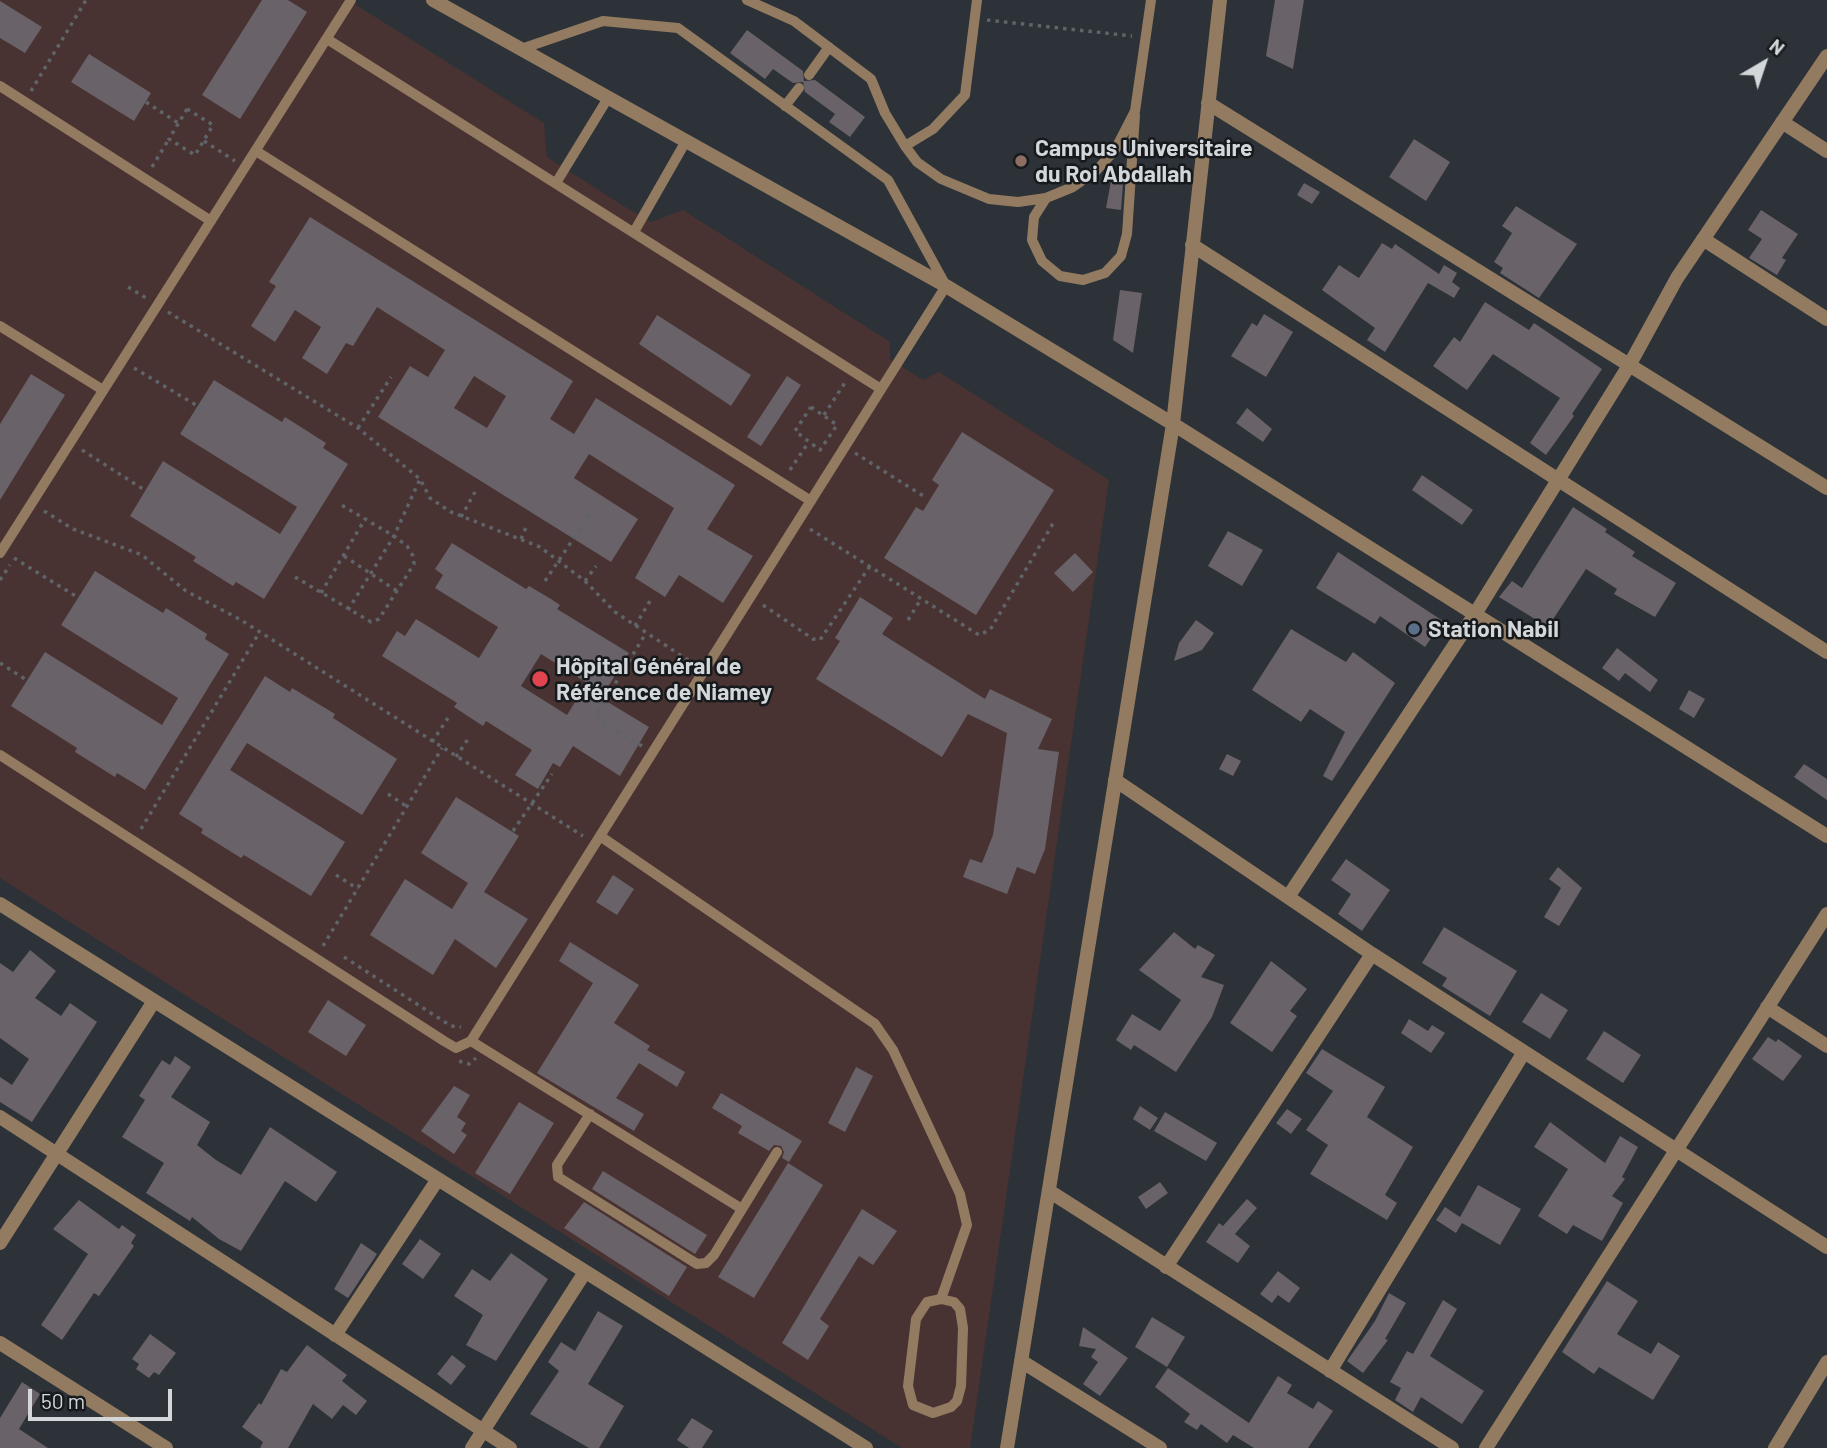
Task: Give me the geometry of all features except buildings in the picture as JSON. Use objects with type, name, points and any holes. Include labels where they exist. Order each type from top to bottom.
[{"type":"street","points":[[433,0],[946,286],[1173,424],[1827,836]]},
{"type":"street","points":[[1007,1448],[1173,424],[1220,0]]},
{"type":"street","points":[[1288,897],[1475,614],[1630,364],[1677,278],[1827,56]]},
{"type":"street","points":[[1208,103],[1827,488]]},
{"type":"street","points":[[1782,122],[1827,151]]},
{"type":"street","points":[[1703,239],[1827,319]]},
{"type":"street","points":[[1192,246],[1827,652]]},
{"type":"street","points":[[1115,779],[1373,954],[1827,1247]]},
{"type":"street","points":[[0,904],[866,1448]]},
{"type":"street","points":[[1486,1448],[1827,914]]},
{"type":"street","points":[[1166,1268],[1373,954]]},
{"type":"street","points":[[0,1243],[154,1001]]},
{"type":"street","points":[[1767,1007],[1827,1046]]},
{"type":"street","points":[[1330,1371],[1524,1052]]},
{"type":"street","points":[[0,1116],[510,1448]]},
{"type":"street","points":[[335,1335],[438,1179]]},
{"type":"street","points":[[1049,1191],[1452,1448]]},
{"type":"street","points":[[472,1448],[585,1272]]},
{"type":"street","points":[[0,1343],[166,1448]]},
{"type":"street","points":[[1021,1361],[1160,1448]]},
{"type":"street","points":[[1774,1448],[1827,1362]]},
{"type":"lane","points":[[0,553],[351,0]]},
{"type":"lane","points":[[747,0],[794,21],[871,79],[885,113],[917,162],[962,190],[989,199],[1018,202],[1046,198],[1073,187],[1096,171],[1115,150],[1135,111]]},
{"type":"lane","points":[[905,146],[933,129],[965,95],[977,0]]},
{"type":"lane","points":[[1046,198],[1034,217],[1032,240],[1042,261],[1060,276],[1083,280],[1105,273],[1121,256],[1127,234],[1135,111],[1151,0]]},
{"type":"lane","points":[[0,755],[456,1048],[471,1041],[946,286],[887,180],[678,28],[603,21],[521,49]]},
{"type":"lane","points":[[327,39],[881,389]]},
{"type":"lane","points":[[808,75],[829,47]]},
{"type":"lane","points":[[0,86],[27,97],[211,221]]},
{"type":"lane","points":[[785,106],[799,88]]},
{"type":"lane","points":[[555,183],[608,98]]},
{"type":"lane","points":[[634,232],[686,141]]},
{"type":"lane","points":[[256,151],[811,501]]},
{"type":"lane","points":[[0,327],[103,390]]},
{"type":"lane","points":[[597,840],[875,1024],[893,1050],[960,1194],[967,1225],[941,1299]]},
{"type":"lane","points":[[471,1041],[742,1209]]},
{"type":"lane","points":[[590,1114],[557,1164],[558,1177],[697,1264],[706,1263],[714,1255],[777,1152]]},
{"type":"lane","points":[[941,1299],[954,1302],[960,1309],[963,1328],[961,1386],[957,1401],[951,1407],[933,1413],[913,1405],[909,1396],[911,1353],[916,1319],[922,1307],[932,1300],[941,1299]]},
{"type":"path","points":[[27,97],[86,0]]},
{"type":"path","points":[[985,32],[988,10]]},
{"type":"path","points":[[975,19],[1136,37],[1137,24]]},
{"type":"path","points":[[20,86],[27,97],[41,99]]},
{"type":"path","points":[[146,102],[178,123]]},
{"type":"path","points":[[162,176],[150,169],[187,109],[214,125],[195,155],[169,139]]},
{"type":"path","points":[[204,141],[245,167]]},
{"type":"path","points":[[227,169],[240,149]]},
{"type":"path","points":[[128,287],[358,428],[420,479],[430,498],[461,517],[540,547],[584,581],[615,612],[705,670]]},
{"type":"path","points":[[169,312],[176,301]]},
{"type":"path","points":[[134,368],[206,411]]},
{"type":"path","points":[[836,372],[857,386]]},
{"type":"path","points":[[358,428],[391,377]]},
{"type":"path","points":[[824,415],[848,379]]},
{"type":"path","points":[[821,459],[831,439],[837,425],[811,407],[796,428],[796,434],[820,450],[831,439],[846,420]]},
{"type":"path","points":[[794,478],[787,474],[808,443]]},
{"type":"path","points":[[850,465],[864,444]]},
{"type":"path","points":[[845,447],[925,497]]},
{"type":"path","points":[[82,450],[155,496]]},
{"type":"path","points":[[348,610],[394,536],[420,479]]},
{"type":"path","points":[[461,517],[475,492]]},
{"type":"path","points":[[295,577],[371,622],[379,619],[414,564],[413,556],[394,536],[338,503]]},
{"type":"path","points":[[44,511],[73,528],[142,555],[186,591],[259,633],[531,803],[597,840]]},
{"type":"path","points":[[545,581],[590,514]]},
{"type":"path","points":[[321,593],[365,519]]},
{"type":"path","points":[[803,540],[817,519]]},
{"type":"path","points":[[810,530],[979,635],[985,634],[1055,520]]},
{"type":"path","points":[[520,540],[527,525]]},
{"type":"path","points":[[344,556],[397,591]]},
{"type":"path","points":[[14,558],[82,600]]},
{"type":"path","points":[[584,581],[596,566]]},
{"type":"path","points":[[763,605],[813,639],[820,640],[870,566]]},
{"type":"path","points":[[756,615],[769,594]]},
{"type":"path","points":[[908,620],[921,599]]},
{"type":"path","points":[[635,626],[650,601]]},
{"type":"path","points":[[151,837],[140,830],[259,633]]},
{"type":"path","points":[[646,633],[596,715],[598,720],[652,753]]},
{"type":"path","points":[[685,674],[699,652]]},
{"type":"path","points":[[0,663],[31,683]]},
{"type":"path","points":[[432,742],[448,718]]},
{"type":"path","points":[[456,757],[470,736]]},
{"type":"path","points":[[635,757],[642,746]]},
{"type":"path","points":[[316,959],[442,748]]},
{"type":"path","points":[[513,831],[552,774]]},
{"type":"path","points":[[388,794],[407,806]]},
{"type":"path","points":[[336,875],[358,888]]},
{"type":"path","points":[[313,937],[324,945]]},
{"type":"path","points":[[336,952],[451,1026],[459,1029],[466,1023]]},
{"type":"path","points":[[452,1056],[469,1064],[483,1048]]},
{"type":"shaded area","name":"Hôpital Général de Référence de Niamey","points":[[0,0],[348,0],[544,123],[547,157],[622,205],[651,222],[683,210],[890,342],[890,359],[923,380],[939,372],[1109,480],[970,1448],[902,1448],[0,878]]},
{"type":"place","name":"Campus Universitaire du Roi Abdallah","points":[[1021,161]]},
{"type":"place","name":"Station Nabil","points":[[1414,629]]},
{"type":"place","name":"Hôpital Général de Référence de Niamey","points":[[540,679]]}]
